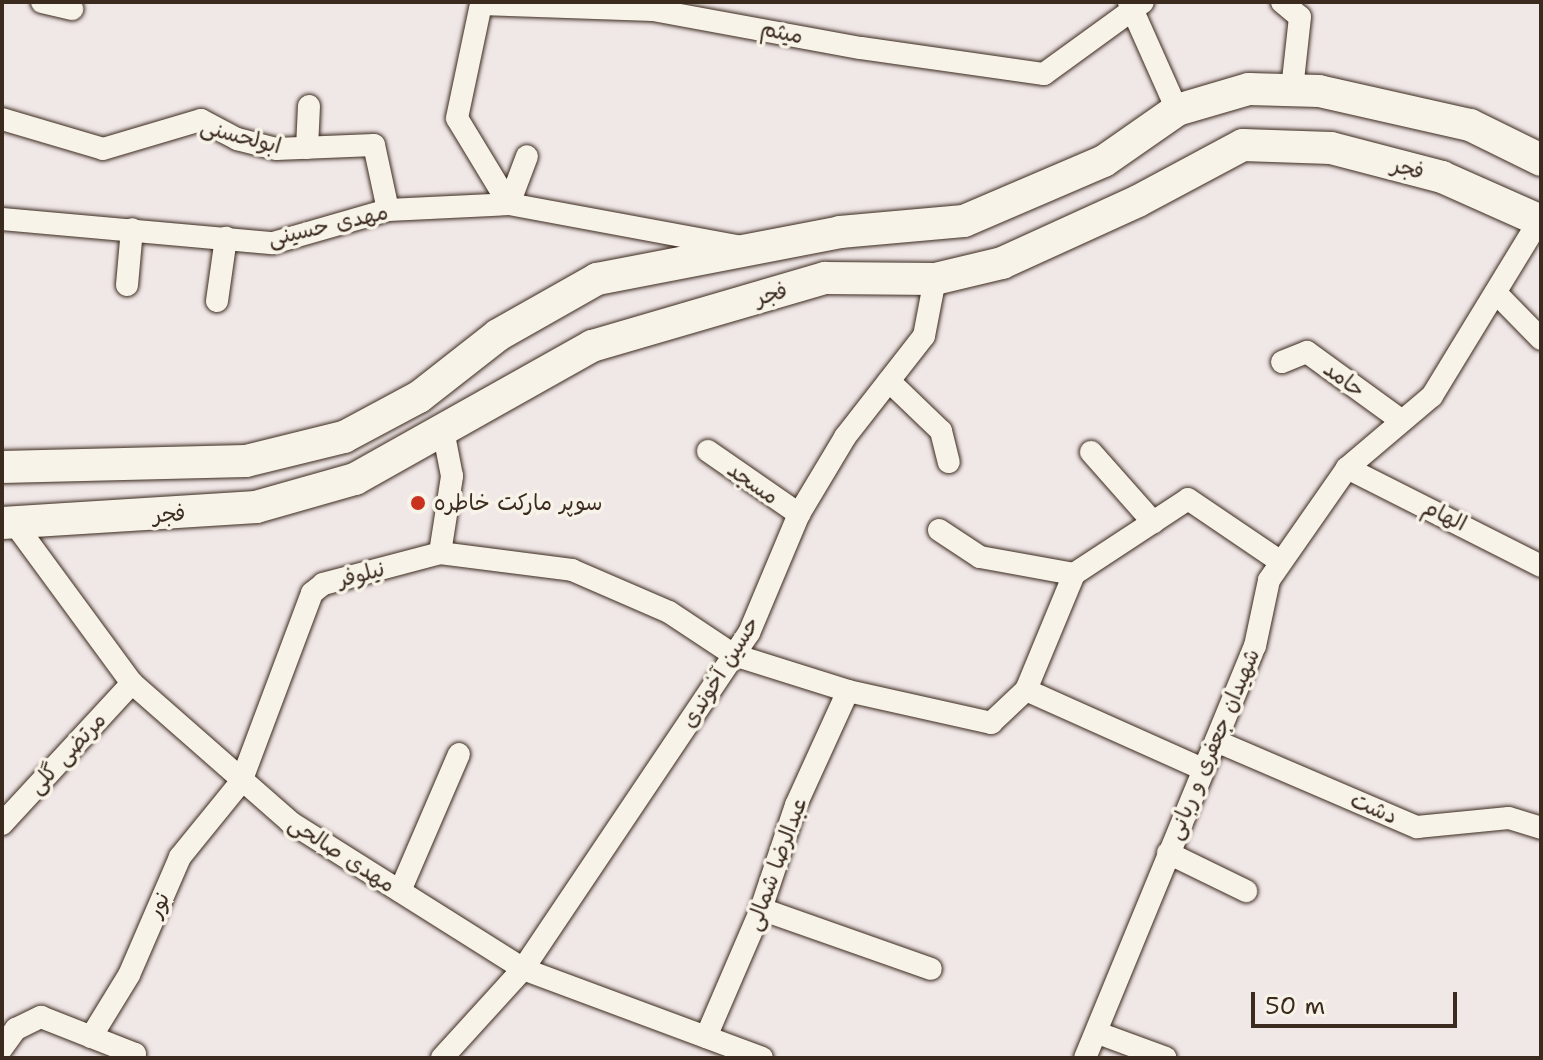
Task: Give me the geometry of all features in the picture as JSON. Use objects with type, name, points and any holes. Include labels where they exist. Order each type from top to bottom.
[{"type":"main road","points":[[2,467],[246,461],[344,437],[419,397],[498,335],[597,279],[840,232],[964,221],[1006,208],[1104,161],[1177,110],[1249,89],[1319,91],[1470,125],[1541,160]]},
{"type":"main road","name":"فجر","points":[[8,524],[256,507],[355,479],[592,346],[825,278],[935,279],[1002,263],[1138,201],[1243,145],[1331,148],[1442,177],[1540,220]]},
{"type":"main road","points":[[246,461],[256,507]]},
{"type":"street","points":[[42,2],[72,9]]},
{"type":"street","points":[[1282,2],[1300,17],[1292,90]]},
{"type":"street","name":"میثم","points":[[509,204],[457,118],[481,4],[653,10],[861,48],[1044,74],[1136,5]]},
{"type":"street","points":[[1136,5],[1177,110]]},
{"type":"street","points":[[307,148],[309,106]]},
{"type":"street","name":"ابولحسنی","points":[[2,119],[103,149],[201,120],[237,139],[276,149],[374,145],[388,210]]},
{"type":"street","points":[[509,204],[527,156]]},
{"type":"street","name":"مهدی حسینی","points":[[2,219],[273,243],[388,210],[509,204],[747,248]]},
{"type":"street","name":"شهیدان جعفری و ربانی","points":[[1085,1058],[1098,1033],[1168,853],[1255,646],[1269,580],[1347,468],[1432,396],[1540,220]]},
{"type":"street","points":[[127,285],[132,229]]},
{"type":"street","points":[[217,301],[226,238]]},
{"type":"street","name":"حسین آخوندی","points":[[442,1058],[523,969],[749,633],[799,514],[845,437],[924,336],[935,279]]},
{"type":"street","points":[[1496,293],[1541,339]]},
{"type":"street","name":"حامد","points":[[1282,362],[1307,352],[1402,421]]},
{"type":"street","points":[[889,381],[941,431],[949,462]]},
{"type":"street","points":[[443,430],[452,476],[440,553],[572,570],[669,612],[734,655],[848,691],[991,723],[1026,690],[1074,574],[1188,499],[1281,562]]},
{"type":"street","name":"مسجد","points":[[708,451],[799,514]]},
{"type":"street","points":[[1091,452],[1153,522]]},
{"type":"street","name":"الهام","points":[[1347,468],[1541,566]]},
{"type":"street","name":"مهدی صالحی","points":[[8,524],[132,683],[290,822],[523,969],[762,1058]]},
{"type":"street","points":[[939,530],[980,557],[1074,574]]},
{"type":"street","name":"نیلوفر","points":[[241,782],[312,593],[323,584],[440,553]]},
{"type":"street","name":"مرتضی گلی","points":[[2,824],[132,683]]},
{"type":"street","points":[[1026,690],[1203,769]]},
{"type":"street","name":"عبدالرضا شمالی","points":[[706,1037],[761,909],[796,805],[848,691]]},
{"type":"street","name":"دشت","points":[[1216,741],[1417,827],[1509,818],[1541,828]]},
{"type":"street","points":[[400,891],[459,754]]},
{"type":"street","name":"نور","points":[[91,1037],[129,975],[180,857],[241,782]]},
{"type":"street","points":[[1168,853],[1246,891]]},
{"type":"street","points":[[761,909],[931,969]]},
{"type":"street","points":[[2,1048],[16,1029],[41,1017],[135,1054],[134,1058]]},
{"type":"street","points":[[1098,1033],[1166,1058]]},
{"type":"place","name":"سوپر مارکت خاطره","points":[[418,503]]}]
